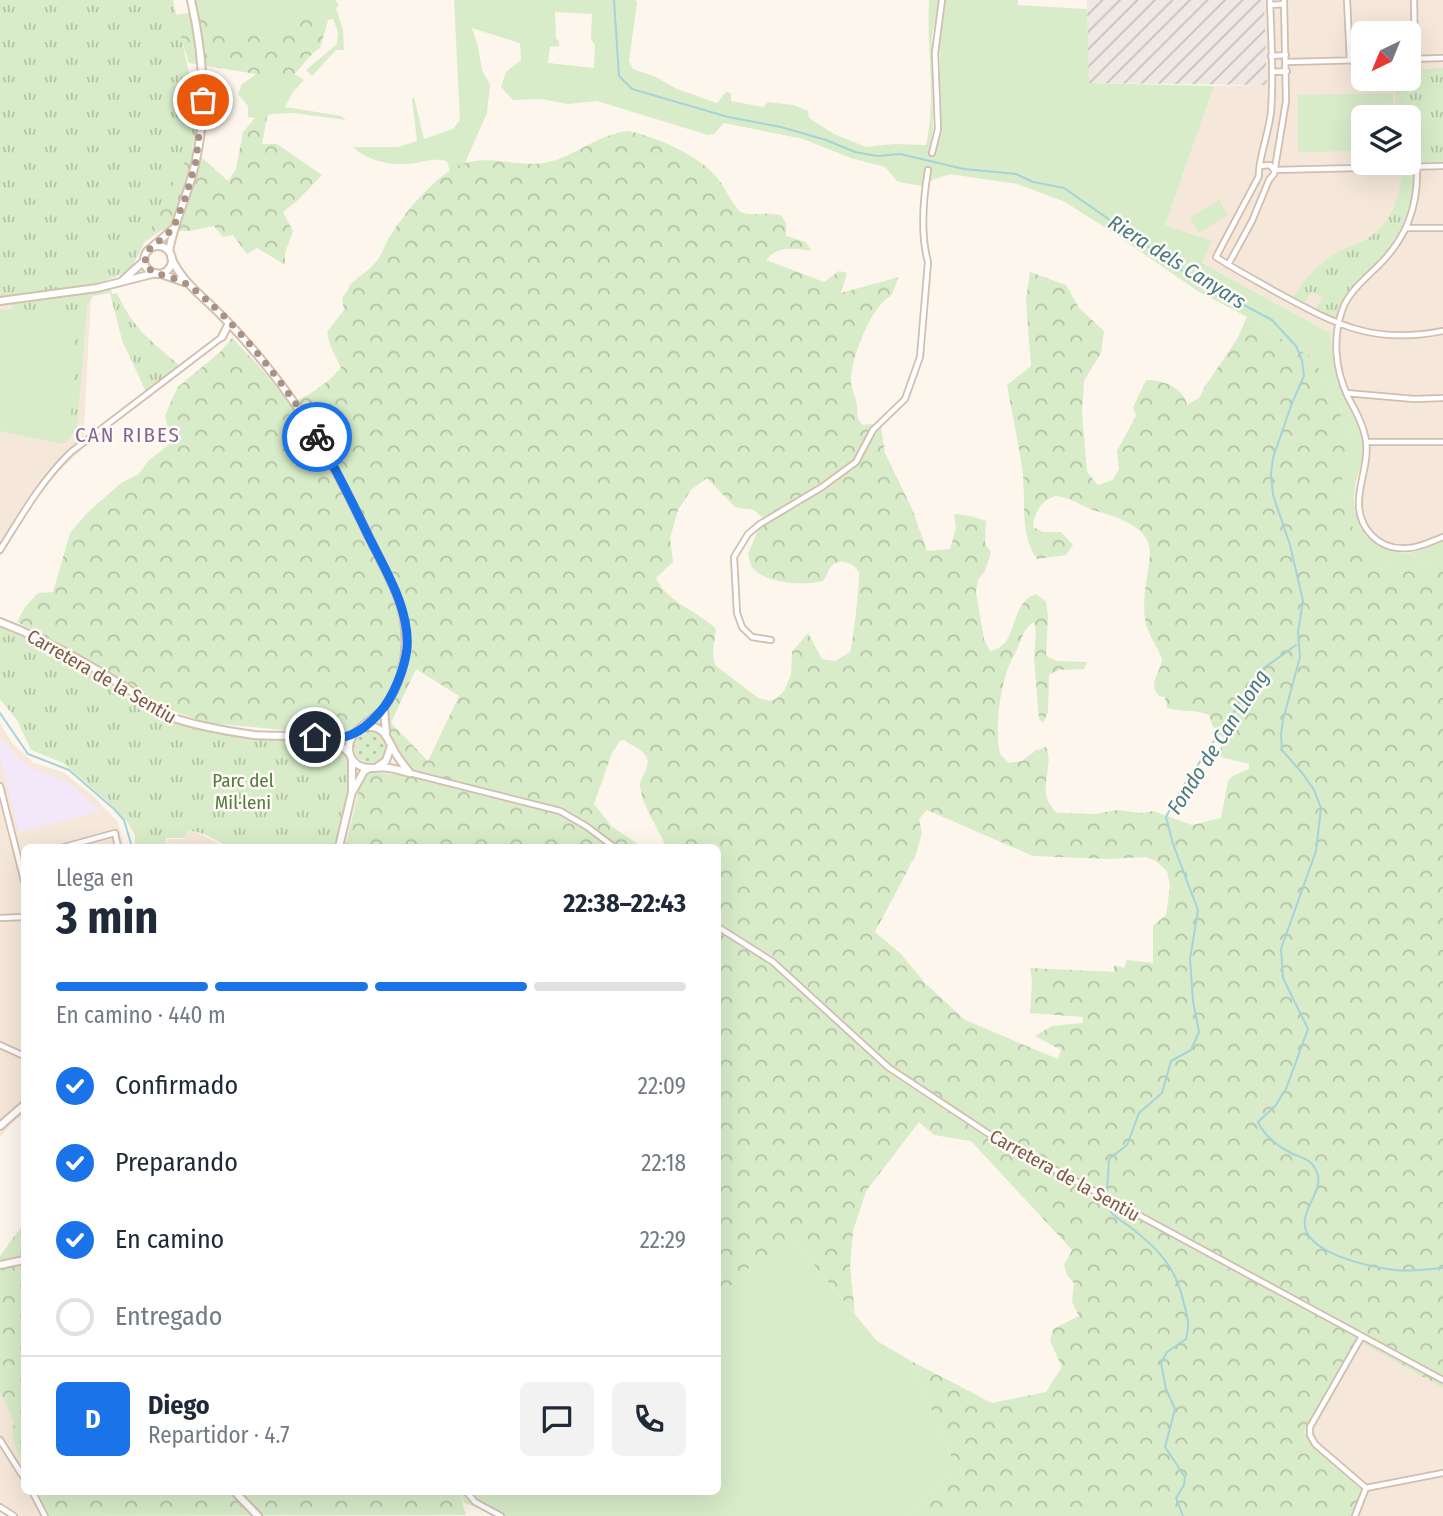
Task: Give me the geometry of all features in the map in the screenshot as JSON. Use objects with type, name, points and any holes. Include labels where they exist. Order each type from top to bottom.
[{"type":"street","points":[[0,301],[89,290],[167,269],[173,229],[196,161],[201,129],[203,74],[191,0]]},
{"type":"street","points":[[932,153],[938,129],[935,52],[942,0]]},
{"type":"street","points":[[1287,62],[1350,61],[1347,0]]},
{"type":"street","points":[[1413,21],[1414,0]]},
{"type":"street","points":[[1228,265],[1252,221],[1274,170],[1286,101],[1284,2],[1270,3],[1271,111],[1258,176],[1216,257],[1228,265],[1315,313],[1339,324],[1377,335],[1410,337],[1443,331]]},
{"type":"street","points":[[1271,55],[1286,55]]},
{"type":"street","points":[[1421,59],[1443,58]]},
{"type":"street","points":[[1272,72],[1287,71]]},
{"type":"street","points":[[1259,167],[1266,164],[1274,170],[1351,169]]},
{"type":"street","points":[[1421,168],[1443,166]]},
{"type":"street","points":[[771,640],[752,637],[742,627],[737,613],[734,557],[748,534],[760,524],[822,487],[856,462],[873,430],[905,399],[919,357],[928,262],[924,246],[924,194],[929,170]]},
{"type":"street","points":[[1417,175],[1414,211],[1406,228],[1388,257],[1356,288],[1343,307],[1336,352],[1346,393],[1366,442],[1359,505],[1367,532],[1390,548],[1409,548],[1443,537]]},
{"type":"street","points":[[1258,176],[1269,180]]},
{"type":"street","points":[[1406,228],[1443,228]]},
{"type":"street","points":[[121,282],[144,261],[146,252],[173,229]]},
{"type":"street","points":[[153,247],[162,247],[170,254],[178,272],[188,285],[237,331],[275,376],[311,427],[336,470],[396,593],[405,623],[407,647],[404,662],[385,707],[383,720],[386,734],[410,773]]},
{"type":"street","points":[[144,261],[148,269],[174,276],[188,285]]},
{"type":"street","points":[[222,337],[229,323]]},
{"type":"street","points":[[0,550],[38,488],[71,452],[222,337],[237,331]]},
{"type":"street","points":[[1346,393],[1414,399],[1443,398]]},
{"type":"street","points":[[1366,442],[1443,442]]},
{"type":"street","name":"Carretera de la Sentiu","points":[[0,621],[58,648],[168,716],[188,724],[253,734],[330,739],[352,736]]},
{"type":"street","points":[[340,844],[352,792],[349,747],[352,736],[385,707]]},
{"type":"street","points":[[363,727],[375,727],[386,734]]},
{"type":"street","points":[[330,739],[344,747],[362,767],[388,768],[560,811],[610,844]]},
{"type":"street","points":[[352,792],[364,771],[386,761],[390,756],[391,743]]},
{"type":"street","points":[[0,786],[21,855]]},
{"type":"street","points":[[75,844],[115,833],[117,844]]},
{"type":"street","points":[[0,919],[21,917]]},
{"type":"street","name":"Carretera de la Sentiu","points":[[721,930],[773,962],[881,1061],[989,1134],[1443,1380]]},
{"type":"street","points":[[0,1045],[21,1055]]},
{"type":"street","points":[[0,1126],[21,1108]]},
{"type":"street","points":[[0,1267],[21,1263]]},
{"type":"street","points":[[1362,1336],[1310,1427],[1310,1435],[1315,1444],[1366,1488]]},
{"type":"street","points":[[0,1440],[21,1473]]},
{"type":"street","points":[[1366,1488],[1443,1473]]},
{"type":"street","points":[[1355,1516],[1366,1488]]},
{"type":"street","points":[[35,1495],[45,1516]]},
{"type":"street","points":[[236,1495],[256,1516]]},
{"type":"street","points":[[470,1495],[475,1502],[501,1516]]},
{"type":"street","points":[[0,1507],[14,1516]]},
{"type":"shaded area","points":[[1087,0],[1264,0],[1267,85],[1088,83]]},
{"type":"shaded area","points":[[1264,0],[1443,0],[1443,540],[1413,552],[1388,551],[1365,534],[1354,495],[1362,464],[1359,430],[1340,385],[1330,333],[1202,263],[1211,241],[1165,225],[1214,86],[1267,85]]},
{"type":"shaded area","points":[[91,295],[83,448],[46,484],[0,557],[0,303]]},
{"type":"shaded area","points":[[0,723],[13,744],[34,763],[63,772],[92,795],[118,822],[123,844],[21,844],[21,1117],[0,1137]]},
{"type":"shaded area","points":[[0,737],[18,759],[32,768],[68,782],[101,811],[19,832],[0,756]]},
{"type":"shaded area","points":[[188,830],[221,844],[167,844],[167,839],[185,839]]},
{"type":"shaded area","points":[[1356,1339],[1443,1388],[1443,1516],[1353,1516],[1362,1491],[1304,1432]]},
{"type":"shaded area","points":[[0,1393],[14,1422],[12,1436],[21,1461],[21,1495],[39,1495],[50,1516],[4,1516],[0,1512]]},
{"type":"green space","points":[[0,0],[173,0],[201,129],[131,269],[116,277],[84,287],[0,298]]},
{"type":"green space","points":[[195,0],[335,0],[339,5],[336,8],[343,30],[344,50],[336,50],[312,76],[306,70],[337,44],[338,32],[333,19],[257,34],[237,33],[198,14]]},
{"type":"green space","points":[[454,0],[635,0],[637,2],[629,61],[633,69],[717,103],[726,92],[731,93],[731,101],[763,107],[768,102],[793,105],[808,111],[809,118],[834,134],[866,147],[926,145],[931,109],[929,0],[940,0],[932,35],[933,130],[928,153],[934,155],[941,128],[939,39],[946,0],[1018,0],[1018,5],[1087,9],[1089,83],[1214,86],[1165,225],[1212,241],[1202,263],[1330,333],[1338,380],[1362,438],[1362,458],[1354,505],[1362,528],[1379,545],[1401,553],[1417,551],[1443,540],[1443,565],[1395,568],[1374,556],[1357,538],[1348,515],[1342,477],[1343,463],[1353,446],[1341,418],[1340,404],[1320,374],[1317,361],[1247,317],[1196,290],[1065,202],[1017,184],[950,174],[923,186],[904,183],[897,181],[885,167],[851,158],[803,139],[724,123],[714,134],[708,135],[597,101],[568,104],[541,99],[513,100],[501,87],[506,72],[521,60],[520,43],[472,28],[482,70],[490,85],[487,113],[461,172],[451,176],[447,161],[442,160],[407,164],[381,162],[353,147],[398,147],[417,141],[412,99],[414,97],[424,139],[453,129],[460,120]],"holes":[[[555,12],[592,14],[594,68],[548,63],[550,47],[559,46]]]},
{"type":"green space","points":[[212,9],[227,27],[245,32],[279,28],[283,20],[300,10],[314,13],[328,21],[320,48],[287,79],[189,63],[175,15]]},
{"type":"green space","points":[[1443,68],[1443,162],[1421,163],[1421,105],[1395,105],[1396,91],[1421,91],[1421,69]]},
{"type":"green space","points":[[258,73],[293,73],[304,80],[285,107],[341,116],[346,120],[294,113],[270,114],[264,120],[248,117],[248,106],[238,94],[242,84]]},
{"type":"green space","points":[[1393,93],[1393,105],[1351,105],[1351,151],[1298,152],[1298,95]]},
{"type":"green space","points":[[260,112],[267,117],[262,144],[277,144],[322,175],[283,212],[293,231],[285,253],[285,265],[257,248],[247,254],[233,235],[223,237],[214,226],[189,231],[162,230],[136,248],[186,143],[228,181],[236,169],[243,132]]},
{"type":"green space","points":[[628,131],[665,143],[690,156],[711,171],[740,212],[782,216],[786,224],[786,236],[806,242],[811,251],[781,250],[766,260],[824,282],[839,271],[847,273],[841,293],[899,277],[891,296],[876,310],[855,357],[851,382],[858,418],[863,425],[881,427],[885,453],[913,511],[927,551],[950,549],[956,528],[954,514],[986,521],[985,544],[991,552],[985,571],[978,580],[976,592],[984,639],[990,651],[1006,641],[1021,606],[1036,594],[1046,602],[1046,656],[1057,661],[1087,662],[1084,669],[1059,670],[1049,675],[1048,712],[1043,723],[1039,719],[1034,622],[1023,635],[1008,668],[1002,690],[998,724],[1000,754],[1009,763],[1022,761],[1046,747],[1049,763],[1047,796],[1057,813],[1153,811],[1192,825],[1221,818],[1228,781],[1232,776],[1249,769],[1249,764],[1221,757],[1223,738],[1212,725],[1209,715],[1167,708],[1165,697],[1159,696],[1154,687],[1162,659],[1145,619],[1144,599],[1150,552],[1147,540],[1139,529],[1056,496],[1040,507],[1033,527],[1043,532],[1061,532],[1073,545],[1066,555],[1037,559],[1031,548],[1025,526],[1022,467],[1007,385],[1031,366],[1026,300],[1030,272],[1066,285],[1079,308],[1104,331],[1101,353],[1084,381],[1082,413],[1087,472],[1098,485],[1113,480],[1119,469],[1117,451],[1136,416],[1133,407],[1146,380],[1159,381],[1177,389],[1187,405],[1200,397],[1236,341],[1247,317],[1317,361],[1320,374],[1340,404],[1341,418],[1353,446],[1343,467],[1344,495],[1352,524],[1361,543],[1379,560],[1395,568],[1443,565],[1443,1388],[1356,1340],[1304,1432],[1362,1491],[1353,1516],[908,1516],[955,1465],[911,1361],[992,1403],[1046,1392],[1062,1367],[1050,1341],[1053,1329],[1079,1316],[1072,1302],[1074,1283],[1067,1275],[1064,1265],[1072,1250],[971,1141],[934,1135],[919,1122],[866,1191],[853,1231],[850,1267],[855,1314],[804,1253],[789,1240],[784,1252],[773,1261],[758,1262],[736,1283],[721,1290],[721,844],[664,844],[647,810],[640,787],[647,764],[646,756],[624,740],[620,741],[612,753],[594,804],[612,827],[638,844],[346,844],[359,789],[368,772],[413,776],[399,750],[371,720],[352,732],[338,735],[208,723],[170,710],[61,644],[17,622],[25,607],[38,593],[53,592],[70,533],[88,512],[121,483],[139,474],[148,461],[176,439],[167,426],[165,416],[178,387],[220,352],[232,338],[289,404],[304,397],[341,368],[327,332],[344,310],[342,298],[349,286],[376,262],[398,224],[436,181],[447,172],[469,162],[549,162],[598,140]],"holes":[[[707,478],[735,507],[754,510],[763,518],[748,554],[751,566],[765,577],[784,582],[815,583],[823,581],[831,566],[843,562],[853,565],[859,573],[850,652],[835,661],[822,659],[808,633],[792,652],[791,675],[784,691],[770,701],[758,698],[715,665],[713,652],[716,629],[667,594],[656,578],[673,562],[670,538],[678,510],[691,490]],[[416,669],[459,696],[428,761],[391,723]],[[927,810],[1033,856],[1108,859],[1146,857],[1156,861],[1167,871],[1170,886],[1166,915],[1153,926],[1153,963],[1127,960],[1124,968],[1114,965],[1114,972],[1030,968],[1030,1013],[1083,1017],[1083,1023],[1052,1026],[1035,1036],[1061,1050],[1058,1059],[965,1020],[926,984],[900,953],[875,932],[916,854],[922,833],[919,819]]]},
{"type":"green space","points":[[1402,175],[1415,175],[1403,225],[1391,245],[1350,293],[1337,321],[1315,310],[1322,297],[1311,292],[1304,304],[1293,297],[1324,261],[1365,240],[1382,227],[1393,210]]},
{"type":"green space","points":[[1219,200],[1228,215],[1199,233],[1190,218]]},
{"type":"green space","points":[[111,289],[112,294],[117,293],[144,334],[180,366],[146,392],[122,340],[110,293],[93,296],[87,306],[77,430],[70,439],[76,324],[13,309],[11,304]]},
{"type":"green space","points":[[13,309],[77,323],[70,439],[63,444],[0,431],[0,310]]},
{"type":"green space","name":"Parc del Mil·leni","points":[[0,626],[35,639],[172,722],[193,728],[332,745],[341,750],[350,770],[348,797],[335,844],[223,844],[204,834],[188,830],[185,838],[166,838],[166,844],[135,844],[135,835],[126,820],[106,800],[63,763],[31,750],[17,720],[0,699]]},
{"type":"green space","points":[[370,731],[381,736],[386,747],[381,758],[370,763],[359,758],[354,747],[359,736]]},
{"type":"green space","points":[[21,1227],[21,1461],[12,1436],[14,1422],[0,1393],[0,1256]]},
{"type":"green space","points":[[789,1240],[804,1253],[877,1341],[911,1361],[955,1465],[908,1516],[493,1516],[483,1509],[464,1503],[461,1495],[721,1495],[721,1290],[736,1283],[748,1269]]},
{"type":"green space","points":[[39,1495],[460,1495],[466,1515],[50,1516]]},
{"type":"waterway","name":"Riera dels Canyars","points":[[614,0],[619,76],[632,89],[728,117],[781,127],[855,152],[877,156],[900,154],[964,169],[1016,174],[1033,182],[1064,188],[1193,278],[1272,320],[1296,346],[1302,360],[1304,376],[1273,458],[1271,474],[1273,495],[1290,545],[1303,601],[1298,632],[1300,657],[1281,735],[1282,750],[1314,790],[1321,808],[1316,851],[1281,949],[1283,978],[1308,1029],[1286,1089],[1276,1105],[1258,1122],[1273,1141],[1308,1161],[1315,1168],[1318,1175],[1317,1188],[1305,1219],[1306,1231],[1313,1241],[1339,1256],[1370,1266],[1401,1271],[1443,1268]]},
{"type":"waterway","name":"Fondo de Can Llong","points":[[1107,1191],[1109,1159],[1127,1145],[1139,1113],[1162,1093],[1171,1061],[1191,1050],[1199,1032],[1193,1001],[1190,959],[1198,910],[1173,844],[1166,817],[1180,791],[1264,668],[1296,645]]},
{"type":"waterway","points":[[0,713],[28,754],[69,770],[114,809],[124,820],[131,844]]},
{"type":"waterway","name":"Fondo de Can Llong","points":[[1106,1206],[1163,1257],[1179,1285],[1186,1313],[1186,1339],[1167,1352],[1161,1363],[1166,1389],[1175,1409],[1165,1447],[1185,1477],[1184,1485],[1176,1498],[1183,1516]]},
{"type":"way so far","points":[[203,100],[196,161],[186,196],[173,229],[146,252],[145,265],[152,272],[174,276],[211,304],[267,366],[317,437]]},
{"type":"district","name":"CAN RIBES","points":[[128,435]]},
{"type":"route","points":[[315,737],[338,739],[352,736],[374,719],[385,707],[395,686],[407,647],[405,623],[396,593],[317,437]]}]
